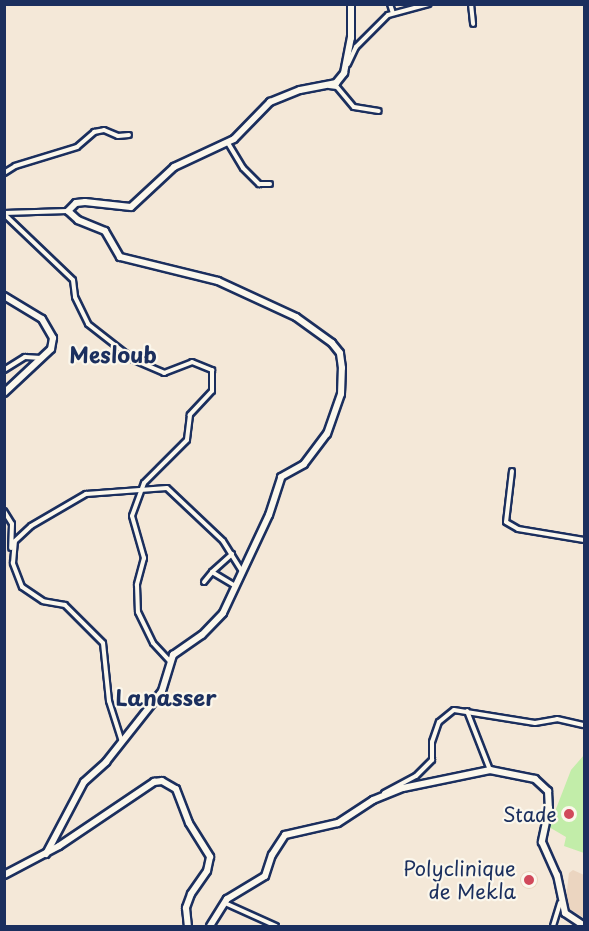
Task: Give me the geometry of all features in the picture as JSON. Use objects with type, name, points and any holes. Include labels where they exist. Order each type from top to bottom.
[{"type":"street","points":[[344,73],[353,24],[351,4]]},
{"type":"street","points":[[390,4],[393,13]]},
{"type":"street","points":[[329,86],[344,73],[356,47],[393,13],[429,4]]},
{"type":"street","points":[[471,4],[473,24]]},
{"type":"street","points":[[4,213],[68,211],[76,203],[85,202],[131,207],[174,166],[228,143],[270,102],[300,90],[337,87],[354,107],[379,111]]},
{"type":"street","points":[[4,173],[15,166],[77,147],[94,132],[104,130],[118,136],[129,135]]},
{"type":"street","points":[[228,143],[255,179],[270,184]]},
{"type":"street","points":[[45,854],[84,782],[123,742],[162,691],[170,661],[180,649],[216,623],[269,515],[281,477],[304,464],[334,420],[341,394],[340,353],[296,317],[235,287],[120,257],[105,231],[78,220],[68,211]]},
{"type":"street","points":[[4,213],[74,282],[75,297],[88,324],[134,360],[164,373],[192,362],[212,370],[212,391],[190,415],[185,444],[141,490],[132,523],[144,558],[137,585],[137,606],[153,644],[170,661]]},
{"type":"street","points":[[4,296],[33,311],[50,329],[53,345],[4,393]]},
{"type":"street","points":[[4,370],[25,357],[42,358]]},
{"type":"street","points":[[512,471],[506,522],[518,529],[585,540]]},
{"type":"street","points":[[11,549],[20,534],[79,497],[170,489],[232,554],[242,571]]},
{"type":"street","points":[[4,511],[12,524],[11,549],[21,587],[43,601],[65,604],[103,644],[109,701],[123,742]]},
{"type":"street","points":[[204,582],[232,554]]},
{"type":"street","points":[[212,572],[235,586]]},
{"type":"street","points":[[210,927],[224,903],[265,876],[272,855],[285,835],[338,823],[416,776],[432,760],[432,742],[439,722],[454,710],[535,723],[557,719],[585,725]]},
{"type":"street","points":[[467,711],[490,770]]},
{"type":"street","points":[[374,800],[403,788],[490,770],[535,779],[548,791],[549,808],[541,838],[557,875],[560,903],[565,913],[585,926]]},
{"type":"street","points":[[4,875],[45,854],[154,782],[169,783],[180,796],[189,823],[210,857],[207,871],[191,894],[186,908],[188,927]]},
{"type":"street","points":[[224,903],[276,927]]},
{"type":"street","points":[[553,927],[560,903]]},
{"type":"shaded area","points":[[573,870],[584,875],[584,918],[565,906],[569,873]]},
{"type":"shaded area","name":"Polyclinique de Mekla","points":[[525,871],[533,871],[538,876],[536,887],[525,889],[520,884],[520,876]]},
{"type":"green space","name":"Stade","points":[[584,755],[584,853],[564,846],[566,837],[549,827],[571,770]]},
{"type":"place","name":"Stade","points":[[569,814]]},
{"type":"place","name":"Polyclinique de Mekla","points":[[529,880]]},
{"type":"district","name":"Mesloub","points":[[113,354]]},
{"type":"district","name":"Lanasser","points":[[166,697]]}]
